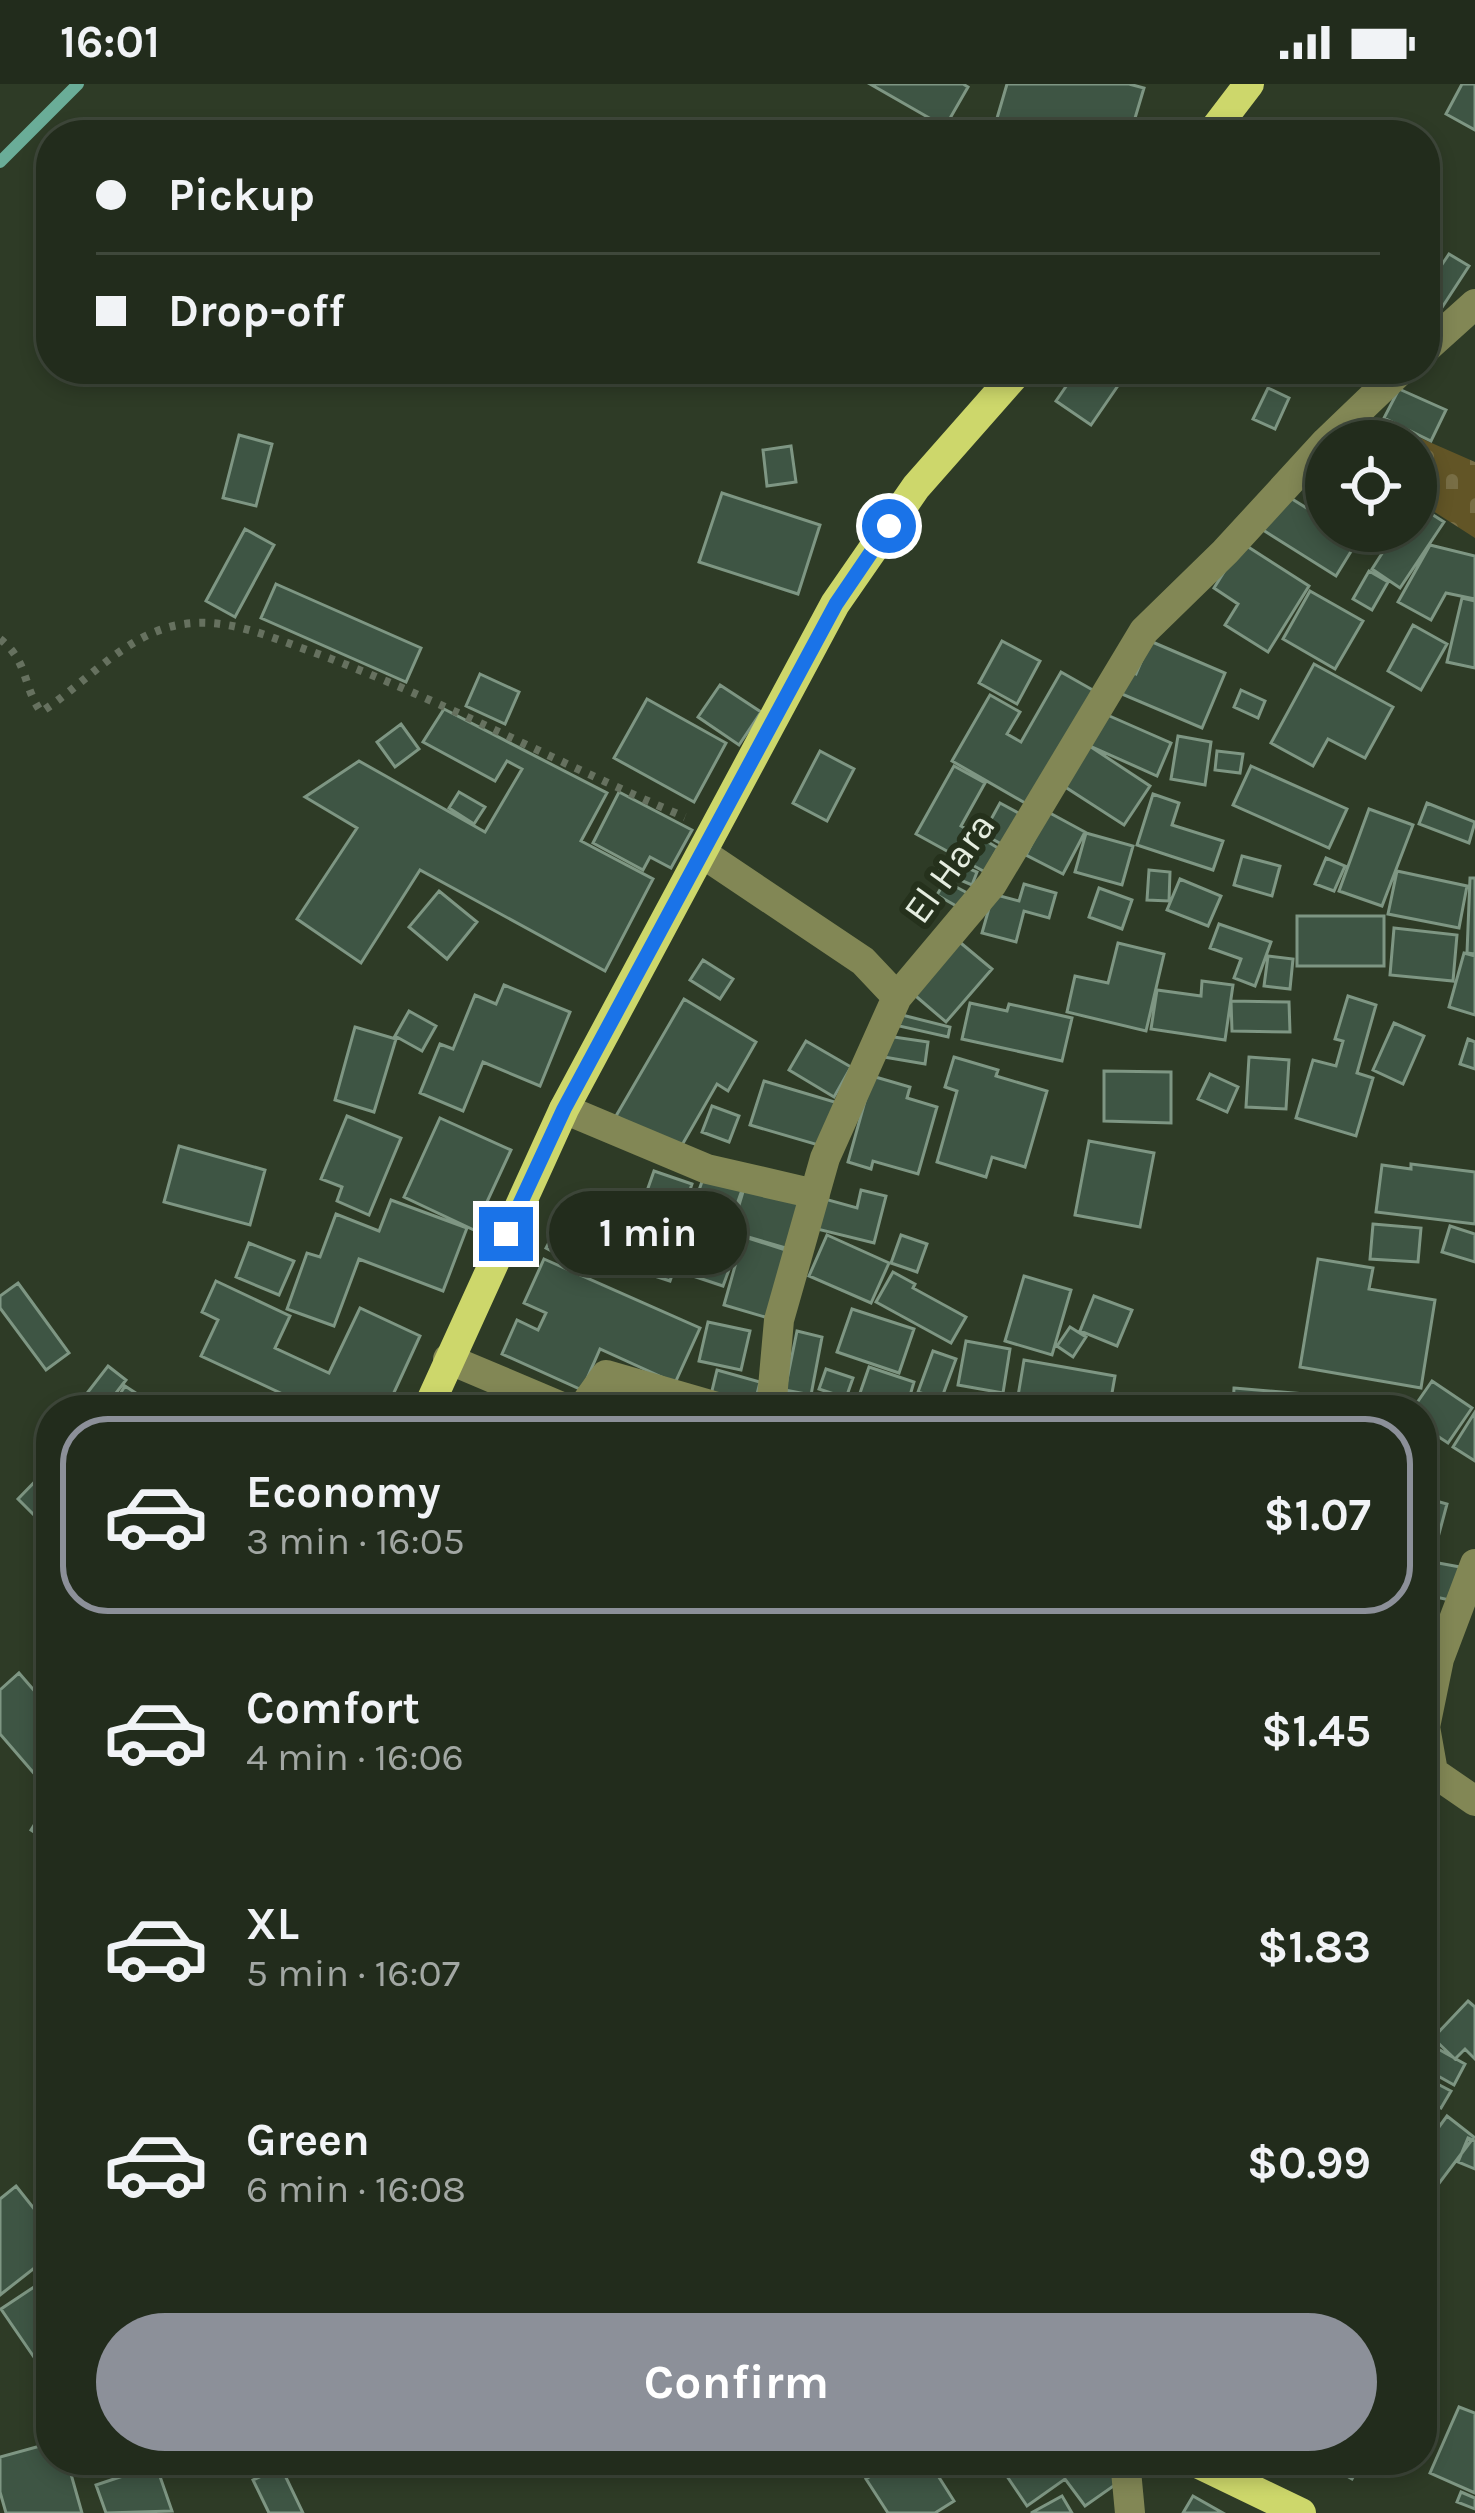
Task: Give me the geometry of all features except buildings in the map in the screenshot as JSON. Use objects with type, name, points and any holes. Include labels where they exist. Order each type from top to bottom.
[{"type":"main road","points":[[1221,120],[1249,84]]},
{"type":"main road","points":[[434,1395],[564,1109],[836,604],[916,487],[1007,384]]},
{"type":"main road","points":[[1221,2475],[1301,2513]]},
{"type":"street","points":[[1440,336],[1475,304]]},
{"type":"street","name":"El Hara","points":[[1348,420],[1386,384]]},
{"type":"street","name":"El Hara","points":[[772,1395],[779,1321],[825,1158],[897,997],[992,884],[1144,631],[1305,465]]},
{"type":"street","points":[[708,841],[863,961],[897,997]]},
{"type":"street","points":[[564,1109],[707,1169],[815,1194]]},
{"type":"street","points":[[448,1358],[534,1395]]},
{"type":"street","points":[[592,1395],[606,1375],[675,1395]]},
{"type":"street","points":[[1437,1668],[1475,1564]]},
{"type":"street","points":[[1437,1782],[1475,1801]]},
{"type":"street","points":[[1126,2475],[1130,2513]]},
{"type":"path","points":[[0,639],[26,670],[28,694],[41,712],[74,692],[122,649],[176,625],[233,624],[449,707],[600,781],[708,841]]},
{"type":"green space","points":[[1437,445],[1475,462],[1475,538],[1437,514]]},
{"type":"waterway","points":[[42,120],[78,84]]},
{"type":"waterway","points":[[0,162],[36,126]]},
{"type":"route","points":[[506,1234],[564,1109],[836,604],[889,526]]}]
